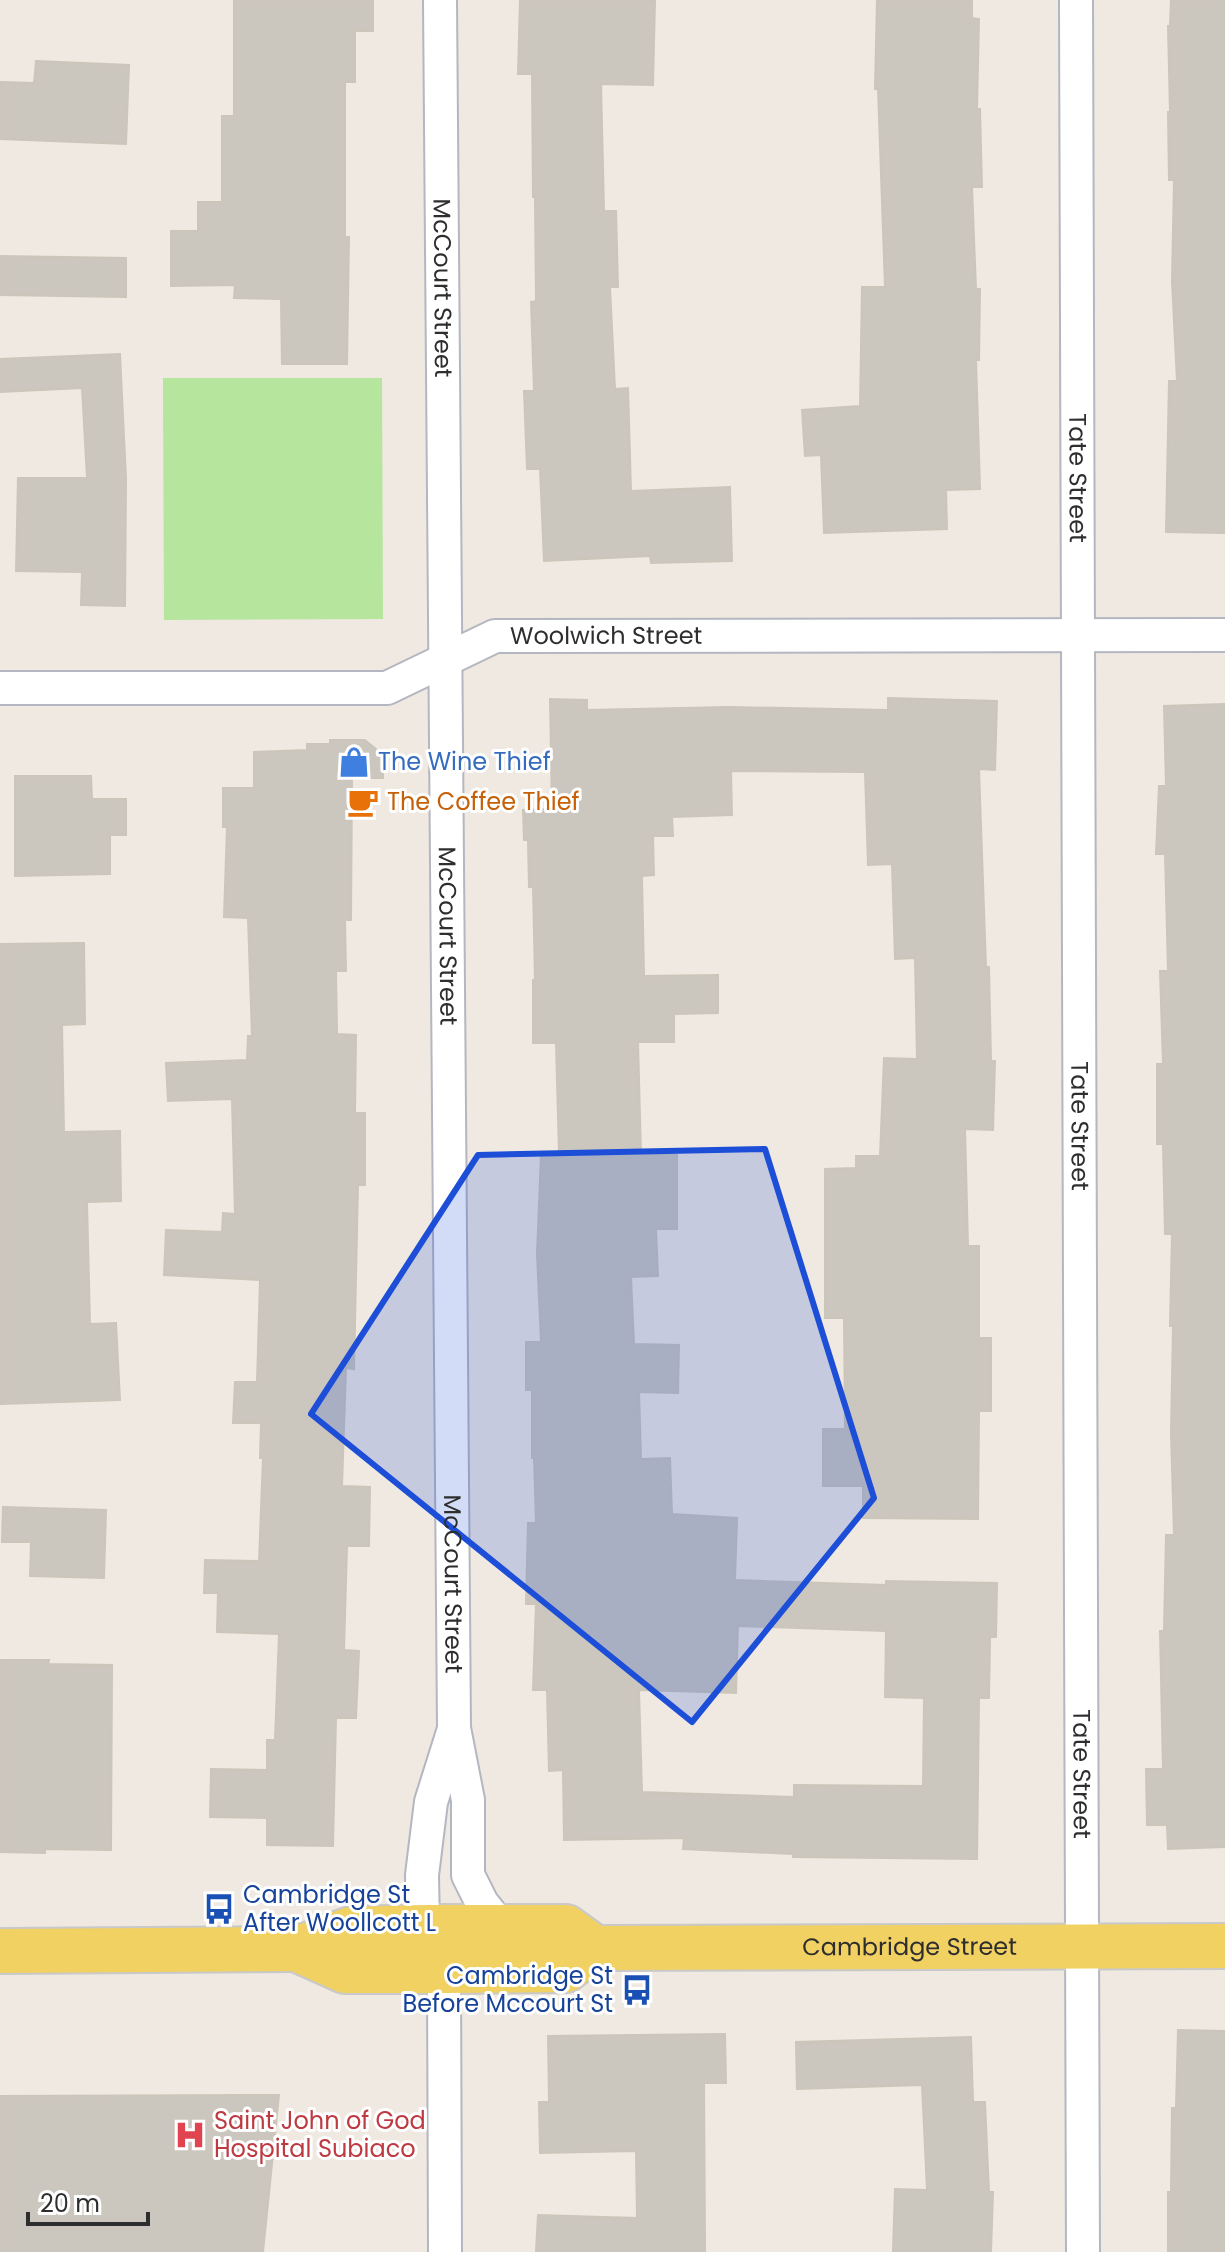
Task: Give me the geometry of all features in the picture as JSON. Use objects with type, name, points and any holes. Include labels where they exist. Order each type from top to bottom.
[{"type":"main road","points":[[0,1951],[296,1949],[351,1929],[423,1927],[566,1927],[595,1948],[566,1970],[444,1971],[345,1971],[296,1949]]},
{"type":"main road","name":"Cambridge Street","points":[[595,1948],[1225,1946]]},
{"type":"street","name":"McCourt Street","points":[[440,0],[454,1728],[468,1800],[468,1875],[482,1903],[502,1928]]},
{"type":"street","name":"Tate Street","points":[[1076,0],[1083,2252]]},
{"type":"street","name":"Woolwich Street","points":[[0,688],[387,688],[495,636],[1225,635]]},
{"type":"street","name":"McCourt Street","points":[[445,2252],[444,1971],[423,1927],[422,1875],[431,1802],[454,1728]]},
{"type":"highlighted area","points":[[765,1149],[874,1498],[692,1722],[311,1414],[478,1155]]},
{"type":"green space","points":[[163,378],[382,378],[383,619],[164,620]]},
{"type":"building","points":[[234,0],[373,0],[373,31],[355,31],[355,82],[345,82],[345,237],[349,237],[347,364],[282,364],[281,299],[234,298],[235,285],[171,286],[171,231],[198,231],[198,202],[222,202],[222,116],[234,116]]},
{"type":"building","points":[[520,0],[655,0],[653,85],[601,84],[604,211],[616,211],[618,287],[610,287],[615,389],[628,388],[631,491],[730,487],[732,561],[651,563],[650,556],[544,561],[540,469],[527,469],[524,391],[534,391],[531,302],[536,301],[535,197],[532,74],[518,74]]},
{"type":"building","points":[[877,0],[972,0],[972,18],[979,19],[977,109],[980,109],[982,187],[972,187],[976,289],[980,289],[979,360],[976,360],[980,489],[946,490],[947,529],[824,533],[821,455],[805,456],[802,410],[860,406],[862,287],[885,287],[878,89],[875,89]]},
{"type":"building","points":[[1171,0],[1225,0],[1225,533],[1166,532],[1169,381],[1177,381],[1172,281],[1174,180],[1169,180],[1168,26]]},
{"type":"building","points":[[36,61],[129,65],[126,144],[0,139],[0,82],[34,83]]},
{"type":"building","points":[[0,256],[126,258],[126,297],[0,295]]},
{"type":"building","points":[[120,354],[126,479],[125,606],[81,605],[82,572],[16,571],[18,478],[87,478],[82,388],[0,392],[0,359]]},
{"type":"building","points":[[888,698],[997,701],[995,770],[979,769],[991,1061],[995,1061],[993,1130],[965,1129],[968,1246],[979,1246],[979,1338],[991,1338],[991,1411],[979,1411],[978,1519],[863,1518],[863,1486],[823,1486],[823,1429],[845,1429],[844,1318],[825,1318],[825,1169],[856,1168],[856,1156],[880,1156],[884,1058],[917,1059],[915,958],[895,959],[892,864],[868,865],[865,772],[731,771],[732,815],[672,817],[673,836],[653,836],[654,875],[642,876],[644,976],[718,975],[718,1013],[674,1014],[674,1042],[638,1042],[641,1155],[677,1155],[677,1229],[656,1229],[658,1276],[631,1277],[634,1344],[679,1345],[678,1393],[639,1392],[641,1459],[670,1458],[672,1514],[737,1518],[735,1580],[886,1585],[886,1581],[997,1583],[996,1637],[990,1637],[989,1698],[979,1698],[977,1859],[793,1857],[793,1854],[683,1849],[684,1838],[564,1840],[563,1770],[549,1771],[547,1690],[533,1690],[536,1604],[526,1604],[528,1523],[536,1523],[532,1390],[526,1390],[526,1342],[541,1342],[537,1254],[541,1154],[559,1154],[556,1043],[533,1043],[533,887],[529,887],[528,840],[524,840],[523,810],[552,809],[550,699],[587,700],[587,710],[729,707],[888,710]],"holes":[[[738,1626],[886,1631],[885,1697],[924,1698],[923,1786],[794,1785],[794,1797],[642,1792],[639,1690],[736,1693]]]},
{"type":"building","points":[[1225,704],[1225,1847],[1168,1849],[1167,1825],[1147,1825],[1146,1769],[1163,1769],[1160,1631],[1164,1631],[1166,1535],[1174,1535],[1171,1433],[1173,1326],[1170,1326],[1172,1234],[1165,1234],[1163,1144],[1157,1144],[1157,1064],[1163,1064],[1160,971],[1168,971],[1165,854],[1156,854],[1159,786],[1166,786],[1164,706]]},
{"type":"building","points":[[330,740],[365,740],[383,755],[383,778],[352,778],[351,920],[345,920],[346,971],[336,971],[337,1034],[356,1035],[355,1113],[365,1113],[365,1185],[358,1185],[354,1369],[346,1368],[342,1486],[370,1487],[369,1546],[347,1546],[344,1650],[359,1651],[356,1718],[336,1718],[333,1846],[267,1845],[267,1818],[210,1817],[211,1769],[267,1770],[267,1740],[275,1740],[279,1634],[217,1632],[218,1593],[204,1593],[205,1560],[259,1561],[263,1458],[260,1458],[261,1423],[233,1423],[235,1382],[257,1382],[260,1280],[164,1275],[166,1230],[222,1232],[223,1213],[235,1214],[232,1099],[168,1101],[166,1063],[247,1060],[248,1036],[252,1036],[248,918],[224,917],[227,827],[223,827],[223,788],[254,788],[254,752],[307,750],[307,744],[330,744]]},
{"type":"building","points":[[15,776],[91,776],[92,799],[126,799],[126,835],[110,835],[110,874],[15,876]]},
{"type":"building","points":[[84,943],[85,1024],[62,1025],[64,1132],[120,1131],[121,1201],[87,1202],[90,1324],[116,1323],[120,1400],[0,1404],[0,944]]},
{"type":"building","points":[[3,1507],[106,1510],[104,1578],[30,1576],[31,1542],[2,1542]]},
{"type":"building","points":[[0,1660],[112,1665],[111,1850],[0,1852]]},
{"type":"building","points":[[1178,2030],[1225,2031],[1225,2252],[1168,2252],[1168,2192],[1171,2192],[1172,2108],[1176,2108]]},
{"type":"building","points":[[725,2034],[726,2083],[704,2083],[705,2252],[536,2252],[538,2215],[637,2218],[636,2151],[540,2153],[539,2102],[549,2102],[548,2036]]},
{"type":"building","points":[[971,2037],[973,2102],[985,2102],[989,2192],[993,2192],[991,2252],[893,2252],[895,2189],[927,2190],[922,2085],[797,2089],[796,2042]]},
{"type":"building","points":[[279,2095],[263,2252],[0,2252],[0,2096]]},
{"type":"place","name":"The Wine Thief","points":[[354,762]]},
{"type":"place","name":"The Coffee Thief","points":[[363,802]]},
{"type":"place","name":"Cambridge St After Woollcott L","points":[[219,1909]]},
{"type":"place","name":"Cambridge St Before Mccourt St","points":[[637,1990]]},
{"type":"place","name":"Saint John of God Hospital Subiaco","points":[[190,2135]]}]
